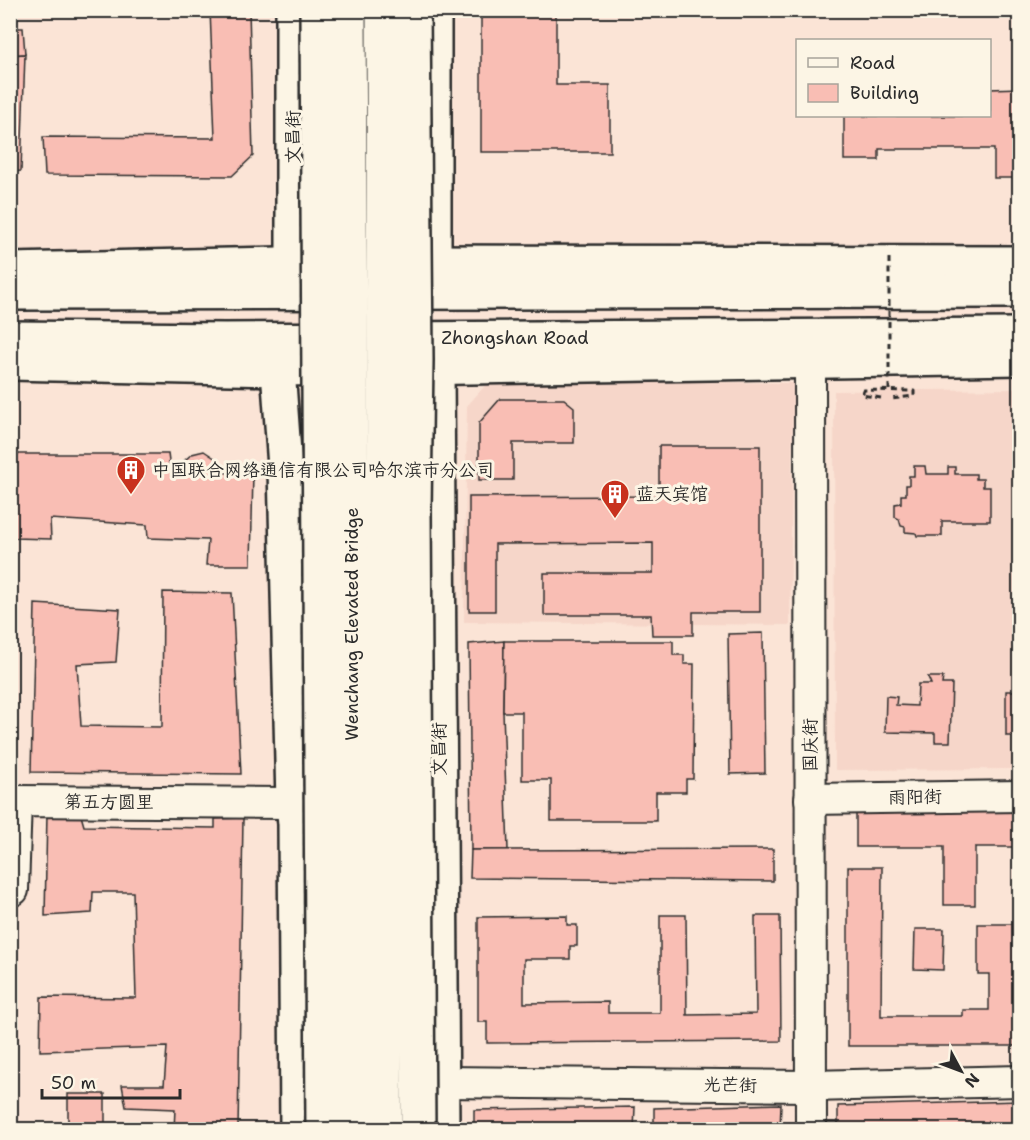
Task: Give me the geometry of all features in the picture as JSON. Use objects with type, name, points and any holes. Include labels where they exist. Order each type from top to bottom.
[{"type":"main road","name":"文昌街","points":[[293,10],[305,271]]},
{"type":"main road","points":[[317,10],[305,271],[323,1130]]},
{"type":"main road","name":"Wenchang Elevated Bridge","points":[[349,10],[355,1130]]},
{"type":"main road","name":"Wenchang Elevated Bridge","points":[[383,10],[385,1130]]},
{"type":"main road","points":[[414,10],[427,364],[414,522],[418,1130]]},
{"type":"main road","points":[[434,10],[434,262]]},
{"type":"main road","points":[[305,271],[350,166]]},
{"type":"main road","points":[[10,270],[305,271],[434,262],[1020,263]]},
{"type":"main road","points":[[10,293],[1020,291]]},
{"type":"main road","name":"Zhongshan Road","points":[[10,338],[225,340],[1020,334]]},
{"type":"main road","points":[[10,363],[278,369],[427,364],[1020,358]]},
{"type":"main road","name":"文昌街","points":[[427,364],[442,1130]]},
{"type":"main road","points":[[384,455],[427,364]]},
{"type":"main road","points":[[278,369],[285,466],[292,803],[295,824],[297,1130]]},
{"type":"street","name":"国庆街","points":[[810,361],[811,1130]]},
{"type":"street","name":"雨阳街","points":[[810,799],[1020,796]]},
{"type":"street","name":"第五方圆里","points":[[10,890],[13,890],[16,801],[292,803]]},
{"type":"street","name":"光芒街","points":[[441,1082],[811,1086],[1020,1081]]},
{"type":"path","points":[[889,258],[889,390]]},
{"type":"path","points":[[881,398],[862,395],[864,390],[915,391],[914,396],[891,399]]},
{"type":"shaded area","points":[[490,380],[793,383],[790,625],[464,622],[467,406]]},
{"type":"shaded area","points":[[1019,389],[1019,769],[835,770],[834,391]]},
{"type":"building","points":[[210,10],[249,10],[253,156],[232,176],[45,175],[43,137],[215,138]]},
{"type":"building","points":[[481,10],[556,10],[556,85],[610,85],[610,152],[481,152]]},
{"type":"building","points":[[10,28],[23,28],[25,54],[10,55]]},
{"type":"building","points":[[25,54],[21,171],[10,172],[10,55]]},
{"type":"building","points":[[1020,88],[1020,178],[994,178],[994,149],[879,149],[879,160],[844,160],[844,117],[991,117],[991,89]]},
{"type":"building","points":[[500,399],[564,399],[574,407],[574,443],[513,443],[513,480],[479,480],[479,423]]},
{"type":"building","name":"蓝天宾馆","points":[[659,446],[760,446],[760,612],[693,612],[693,635],[652,635],[651,615],[544,615],[544,573],[653,573],[653,543],[495,544],[495,611],[469,611],[469,497],[659,496]]},
{"type":"building","name":"中国联合网络通信有限公司哈尔滨市分公司","points":[[204,451],[216,459],[224,473],[253,472],[251,565],[206,565],[208,540],[148,538],[147,525],[50,519],[51,539],[14,538],[13,520],[10,520],[10,454],[168,454],[170,469],[180,471],[184,461],[192,454]]},
{"type":"building","points":[[914,466],[925,466],[926,474],[948,474],[948,467],[955,467],[955,474],[976,474],[976,479],[983,479],[983,487],[990,487],[990,521],[942,521],[942,536],[917,536],[916,533],[905,532],[905,527],[901,526],[899,519],[895,517],[895,504],[901,503],[901,495],[906,495],[909,476],[914,476]]},
{"type":"building","points":[[163,592],[232,593],[241,774],[31,772],[35,604],[120,609],[116,662],[77,664],[81,726],[162,727]]},
{"type":"building","points":[[763,633],[765,773],[730,774],[728,634]]},
{"type":"building","points":[[504,641],[503,712],[508,850],[471,850],[469,644]]},
{"type":"building","points":[[504,641],[673,641],[673,655],[684,655],[684,664],[694,664],[693,779],[686,779],[686,792],[656,792],[656,821],[551,821],[551,780],[522,780],[522,712],[503,712]]},
{"type":"building","points":[[928,677],[943,677],[942,684],[952,684],[950,742],[935,742],[935,733],[885,732],[886,696],[897,697],[896,705],[917,706],[918,684],[931,684]]},
{"type":"building","points":[[1006,691],[1017,691],[1017,699],[1020,699],[1020,736],[1006,736]]},
{"type":"building","points":[[1020,811],[1020,847],[975,847],[975,905],[944,905],[944,847],[856,847],[856,812]]},
{"type":"building","points":[[80,812],[84,826],[215,828],[215,819],[243,818],[238,1130],[174,1130],[175,1109],[126,1107],[122,1085],[164,1085],[167,1047],[40,1051],[41,997],[136,998],[133,892],[93,892],[92,913],[45,916],[47,813]]},
{"type":"building","points":[[773,849],[773,881],[470,878],[471,850]]},
{"type":"building","points":[[848,867],[882,867],[881,1016],[963,1016],[963,1010],[989,1010],[989,974],[978,974],[978,924],[1015,924],[1014,971],[1020,971],[1020,1018],[1015,1018],[1015,1046],[848,1046]]},
{"type":"building","points":[[10,910],[16,910],[16,1013],[10,1013]]},
{"type":"building","points":[[660,915],[686,915],[687,1015],[756,1014],[755,916],[780,916],[781,1041],[487,1043],[487,1022],[478,1022],[478,917],[567,916],[567,925],[577,925],[577,946],[570,946],[570,959],[524,959],[524,1003],[608,1002],[608,1013],[660,1013]]},
{"type":"building","points":[[915,929],[944,929],[943,970],[914,969]]},
{"type":"building","points":[[68,1094],[105,1094],[105,1130],[68,1130]]},
{"type":"building","points":[[1020,1101],[1020,1130],[838,1130],[838,1106]]},
{"type":"building","points":[[781,1104],[780,1130],[654,1130],[654,1108]]},
{"type":"building","points":[[635,1107],[634,1130],[474,1130],[474,1110]]},
{"type":"place","name":"中国联合网络通信有限公司哈尔滨市分公司","points":[[131,496]]},
{"type":"place","name":"蓝天宾馆","points":[[615,520]]}]
